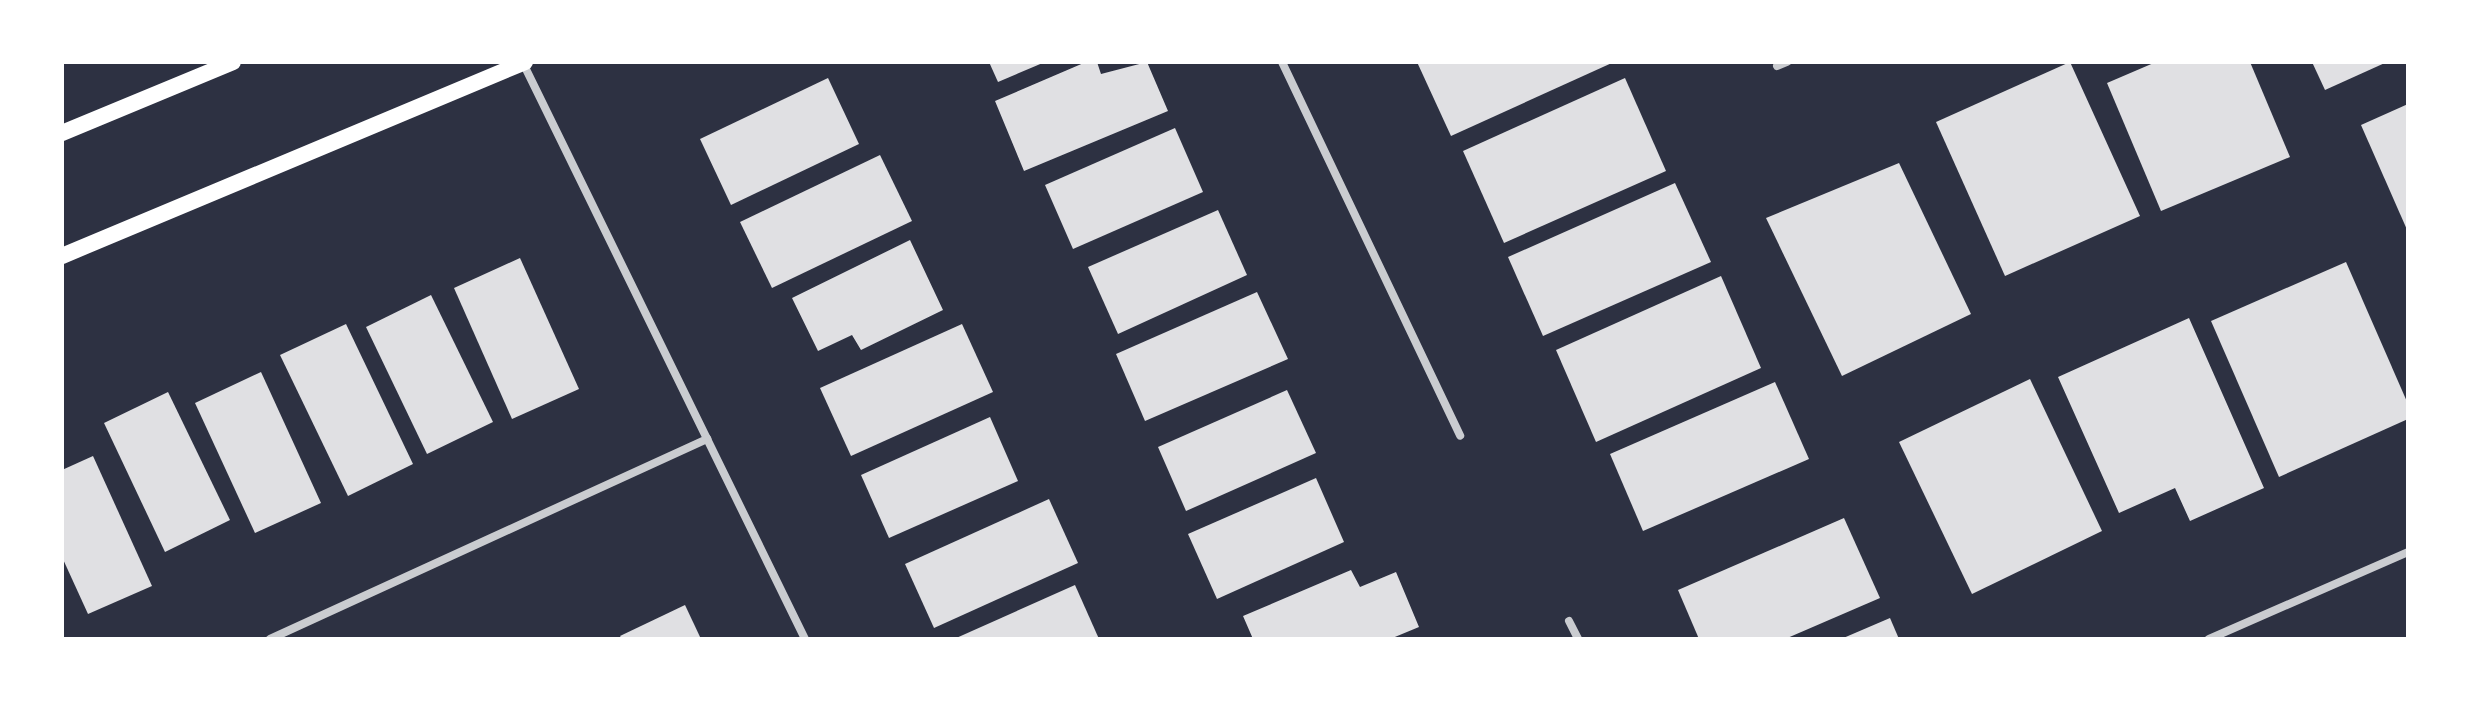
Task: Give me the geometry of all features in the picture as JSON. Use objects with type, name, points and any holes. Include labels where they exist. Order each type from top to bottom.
[{"type":"main road","points":[[62,133],[233,62]]},
{"type":"main road","points":[[62,256],[524,62]]},
{"type":"street","points":[[524,62],[805,639]]},
{"type":"street","points":[[1282,62],[1460,436]]},
{"type":"street","points":[[1777,66],[1787,62]]},
{"type":"street","points":[[270,639],[707,439]]},
{"type":"street","points":[[2209,639],[2408,552]]},
{"type":"street","points":[[1569,621],[1578,639]]},
{"type":"building","points":[[989,62],[1045,62],[998,82]]},
{"type":"building","points":[[1086,62],[1097,62],[1101,74],[1147,62],[1168,111],[1024,171],[995,101]]},
{"type":"building","points":[[1417,62],[1614,62],[1451,136]]},
{"type":"building","points":[[2070,62],[2140,216],[2005,276],[1936,122]]},
{"type":"building","points":[[2156,62],[2250,62],[2290,157],[2161,211],[2107,83]]},
{"type":"building","points":[[2312,62],[2387,62],[2325,90]]},
{"type":"building","points":[[828,78],[859,144],[731,205],[700,139]]},
{"type":"building","points":[[1625,78],[1666,171],[1504,243],[1463,151]]},
{"type":"building","points":[[2408,104],[2408,232],[2361,125]]},
{"type":"building","points":[[1175,128],[1203,192],[1073,249],[1045,185]]},
{"type":"building","points":[[880,155],[912,221],[772,288],[740,222]]},
{"type":"building","points":[[1899,163],[1971,314],[1842,376],[1766,218]]},
{"type":"building","points":[[1675,183],[1711,262],[1543,336],[1508,257]]},
{"type":"building","points":[[1218,210],[1247,275],[1118,334],[1088,267]]},
{"type":"building","points":[[910,240],[943,310],[861,350],[852,335],[818,351],[792,298]]},
{"type":"building","points":[[520,258],[579,389],[512,419],[454,288]]},
{"type":"building","points":[[2346,262],[2408,404],[2408,419],[2279,477],[2211,321]]},
{"type":"building","points":[[1721,276],[1761,368],[1596,442],[1556,350]]},
{"type":"building","points":[[1257,292],[1288,359],[1145,421],[1116,354]]},
{"type":"building","points":[[431,295],[493,422],[427,454],[366,327]]},
{"type":"building","points":[[2189,318],[2264,488],[2190,521],[2175,488],[2119,513],[2058,377]]},
{"type":"building","points":[[346,324],[413,464],[348,496],[280,355]]},
{"type":"building","points":[[962,324],[993,392],[851,456],[820,388]]},
{"type":"building","points":[[261,372],[321,503],[255,533],[195,403]]},
{"type":"building","points":[[2030,379],[2102,531],[1972,594],[1899,442]]},
{"type":"building","points":[[1775,382],[1809,459],[1643,531],[1610,454]]},
{"type":"building","points":[[1287,390],[1316,453],[1186,511],[1158,447]]},
{"type":"building","points":[[168,392],[230,520],[165,552],[104,423]]},
{"type":"building","points":[[990,417],[1018,481],[889,538],[861,475]]},
{"type":"building","points":[[93,456],[152,586],[88,614],[62,557],[62,470]]},
{"type":"building","points":[[1316,478],[1344,542],[1217,599],[1188,534]]},
{"type":"building","points":[[1049,499],[1078,563],[934,628],[905,564]]},
{"type":"building","points":[[1844,518],[1880,598],[1785,639],[1699,639],[1678,590]]},
{"type":"building","points":[[1351,570],[1360,587],[1396,572],[1419,627],[1390,639],[1253,639],[1243,616]]},
{"type":"building","points":[[1075,585],[1099,639],[954,639]]},
{"type":"building","points":[[685,605],[701,639],[622,639],[620,636]]},
{"type":"building","points":[[1890,618],[1899,639],[1841,639]]}]
